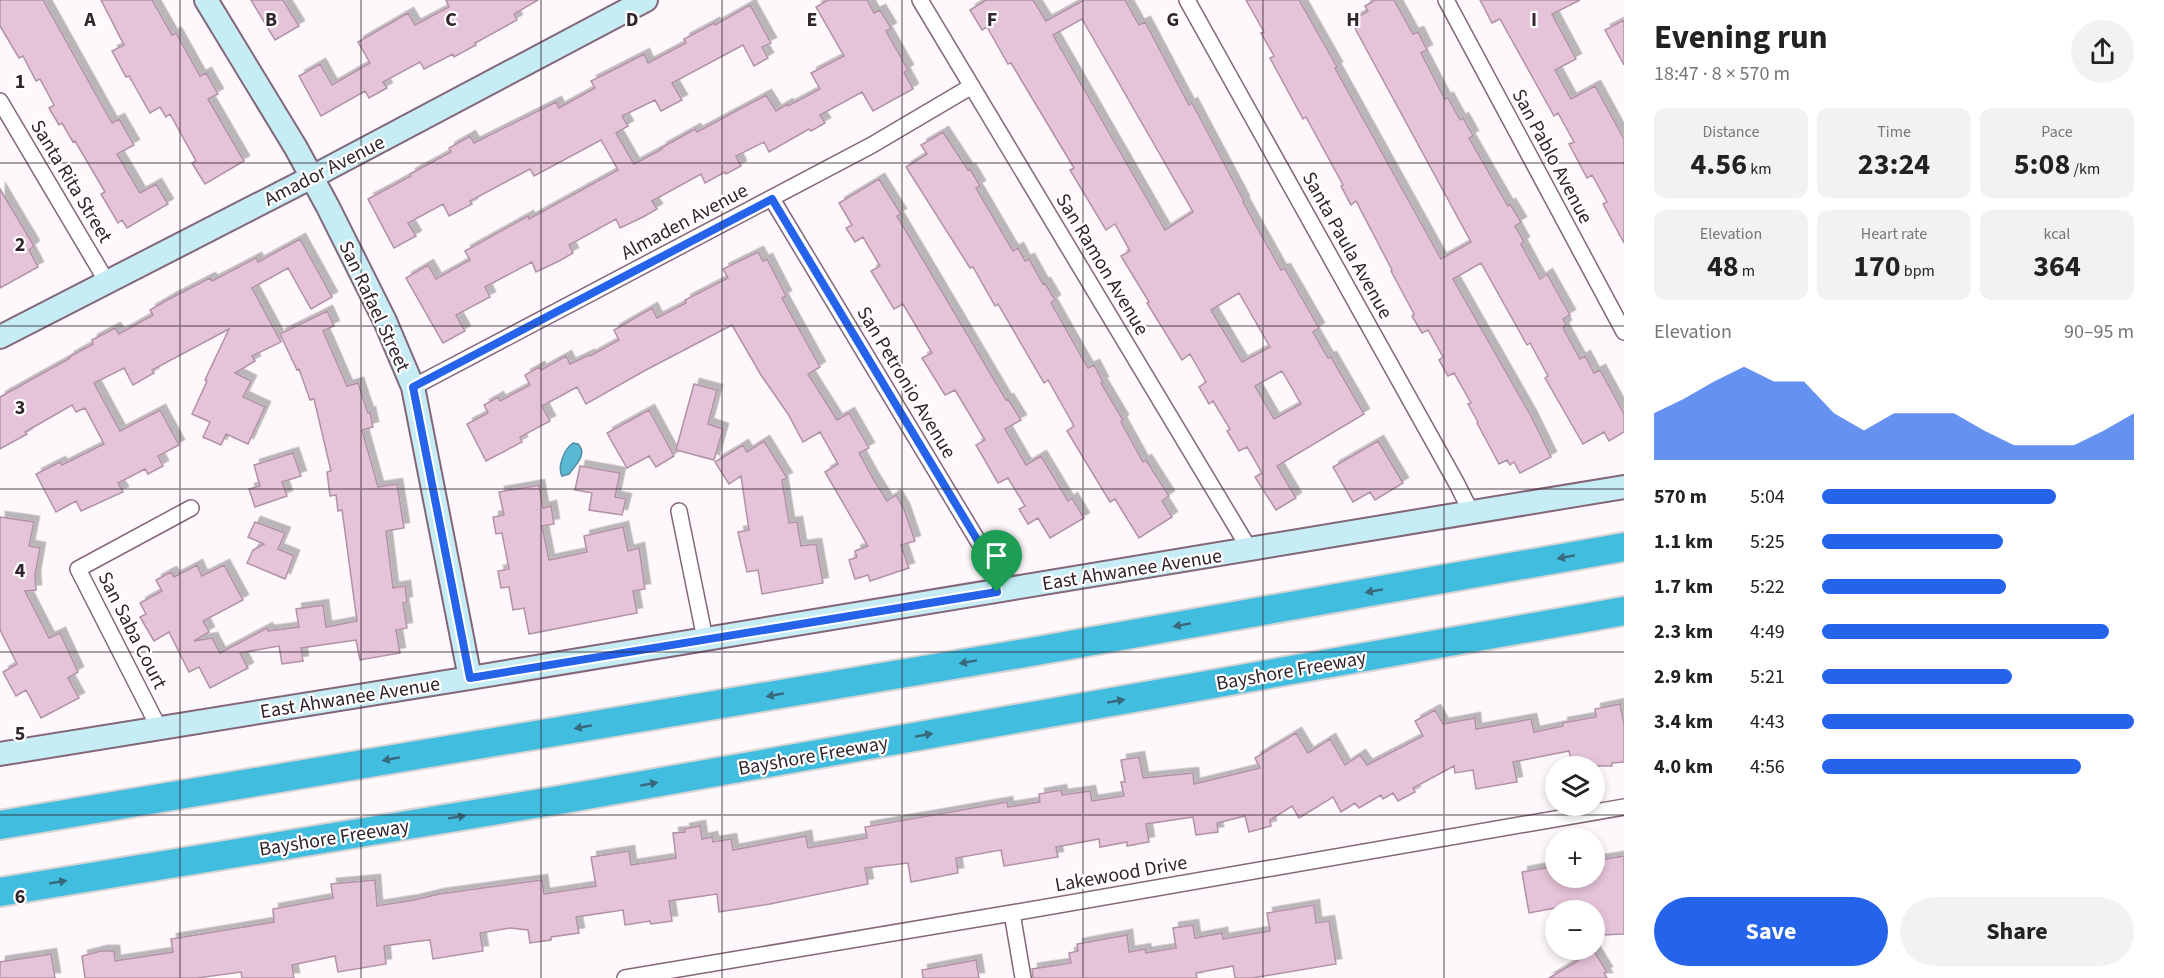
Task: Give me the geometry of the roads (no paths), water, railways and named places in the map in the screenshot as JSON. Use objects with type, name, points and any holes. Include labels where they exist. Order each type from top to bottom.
[{"type":"highway","points":[[0,825],[1002,657],[1624,547]]},
{"type":"highway","name":"Bayshore Freeway","points":[[0,892],[559,800],[1624,611]]},
{"type":"street","name":"San Rafael Street","points":[[206,0],[312,177],[385,321],[413,387],[470,678]]},
{"type":"street","name":"Amador Avenue","points":[[0,337],[312,177],[646,0]]},
{"type":"street","name":"San Ramon Avenue","points":[[920,0],[1250,550]]},
{"type":"street","name":"Santa Paula Avenue","points":[[1187,0],[1471,512]]},
{"type":"street","name":"San Pablo Avenue","points":[[1446,0],[1624,332]]},
{"type":"street","name":"Almaden Avenue","points":[[413,387],[772,199],[872,145],[972,86]]},
{"type":"street","name":"Santa Rita Street","points":[[0,101],[107,282]]},
{"type":"street","name":"San Petronio Avenue","points":[[772,199],[990,561],[997,592]]},
{"type":"street","name":"East Ahwanee Avenue","points":[[0,754],[997,592],[1624,487]]},
{"type":"street","name":"San Saba Court","points":[[159,728],[78,569],[191,508]]},
{"type":"street","points":[[679,511],[705,639]]},
{"type":"street","name":"Lakewood Drive","points":[[626,978],[1012,914],[1624,807]]},
{"type":"street","points":[[1012,914],[1023,978]]},
{"type":"water","points":[[573,443],[578,444],[581,448],[581,455],[569,474],[562,476],[560,468],[562,458]]}]
